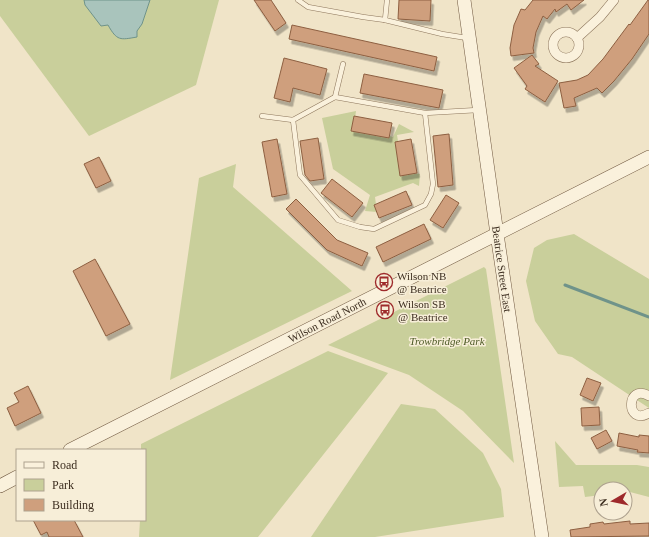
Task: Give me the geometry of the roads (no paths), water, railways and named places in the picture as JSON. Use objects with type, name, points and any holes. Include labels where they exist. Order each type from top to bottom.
[{"type":"main road","name":"Beatrice Street East","points":[[464,0],[542,537]]},
{"type":"main road","name":"Wilson Road North","points":[[72,449],[649,157]]},
{"type":"main road","points":[[0,486],[16,478]]},
{"type":"street","points":[[578,38],[600,17],[614,0]]},
{"type":"street","points":[[649,396],[645,394],[638,394],[632,399],[630,406],[636,415],[644,416],[649,414]]},
{"type":"lane","points":[[298,0],[308,7],[363,18],[385,20],[442,34],[469,38]]},
{"type":"lane","points":[[385,20],[387,0]]},
{"type":"lane","points":[[335,97],[343,64]]},
{"type":"lane","points":[[262,116],[293,120],[335,97],[425,113],[479,110]]},
{"type":"lane","points":[[293,120],[300,175],[338,220],[360,227],[374,229],[425,205],[431,194],[433,184],[425,113]]},
{"type":"water","points":[[84,0],[150,0],[142,24],[137,31],[137,37],[123,39],[117,37],[108,25],[101,26],[85,5]]},
{"type":"waterway","points":[[565,285],[649,317]]},
{"type":"place","name":"Wilson NB @ Beatrice","points":[[384,282]]},
{"type":"place","name":"Wilson SB @ Beatrice","points":[[385,310]]},
{"type":"park label","name":"Trowbridge Park","points":[[447,341]]}]
